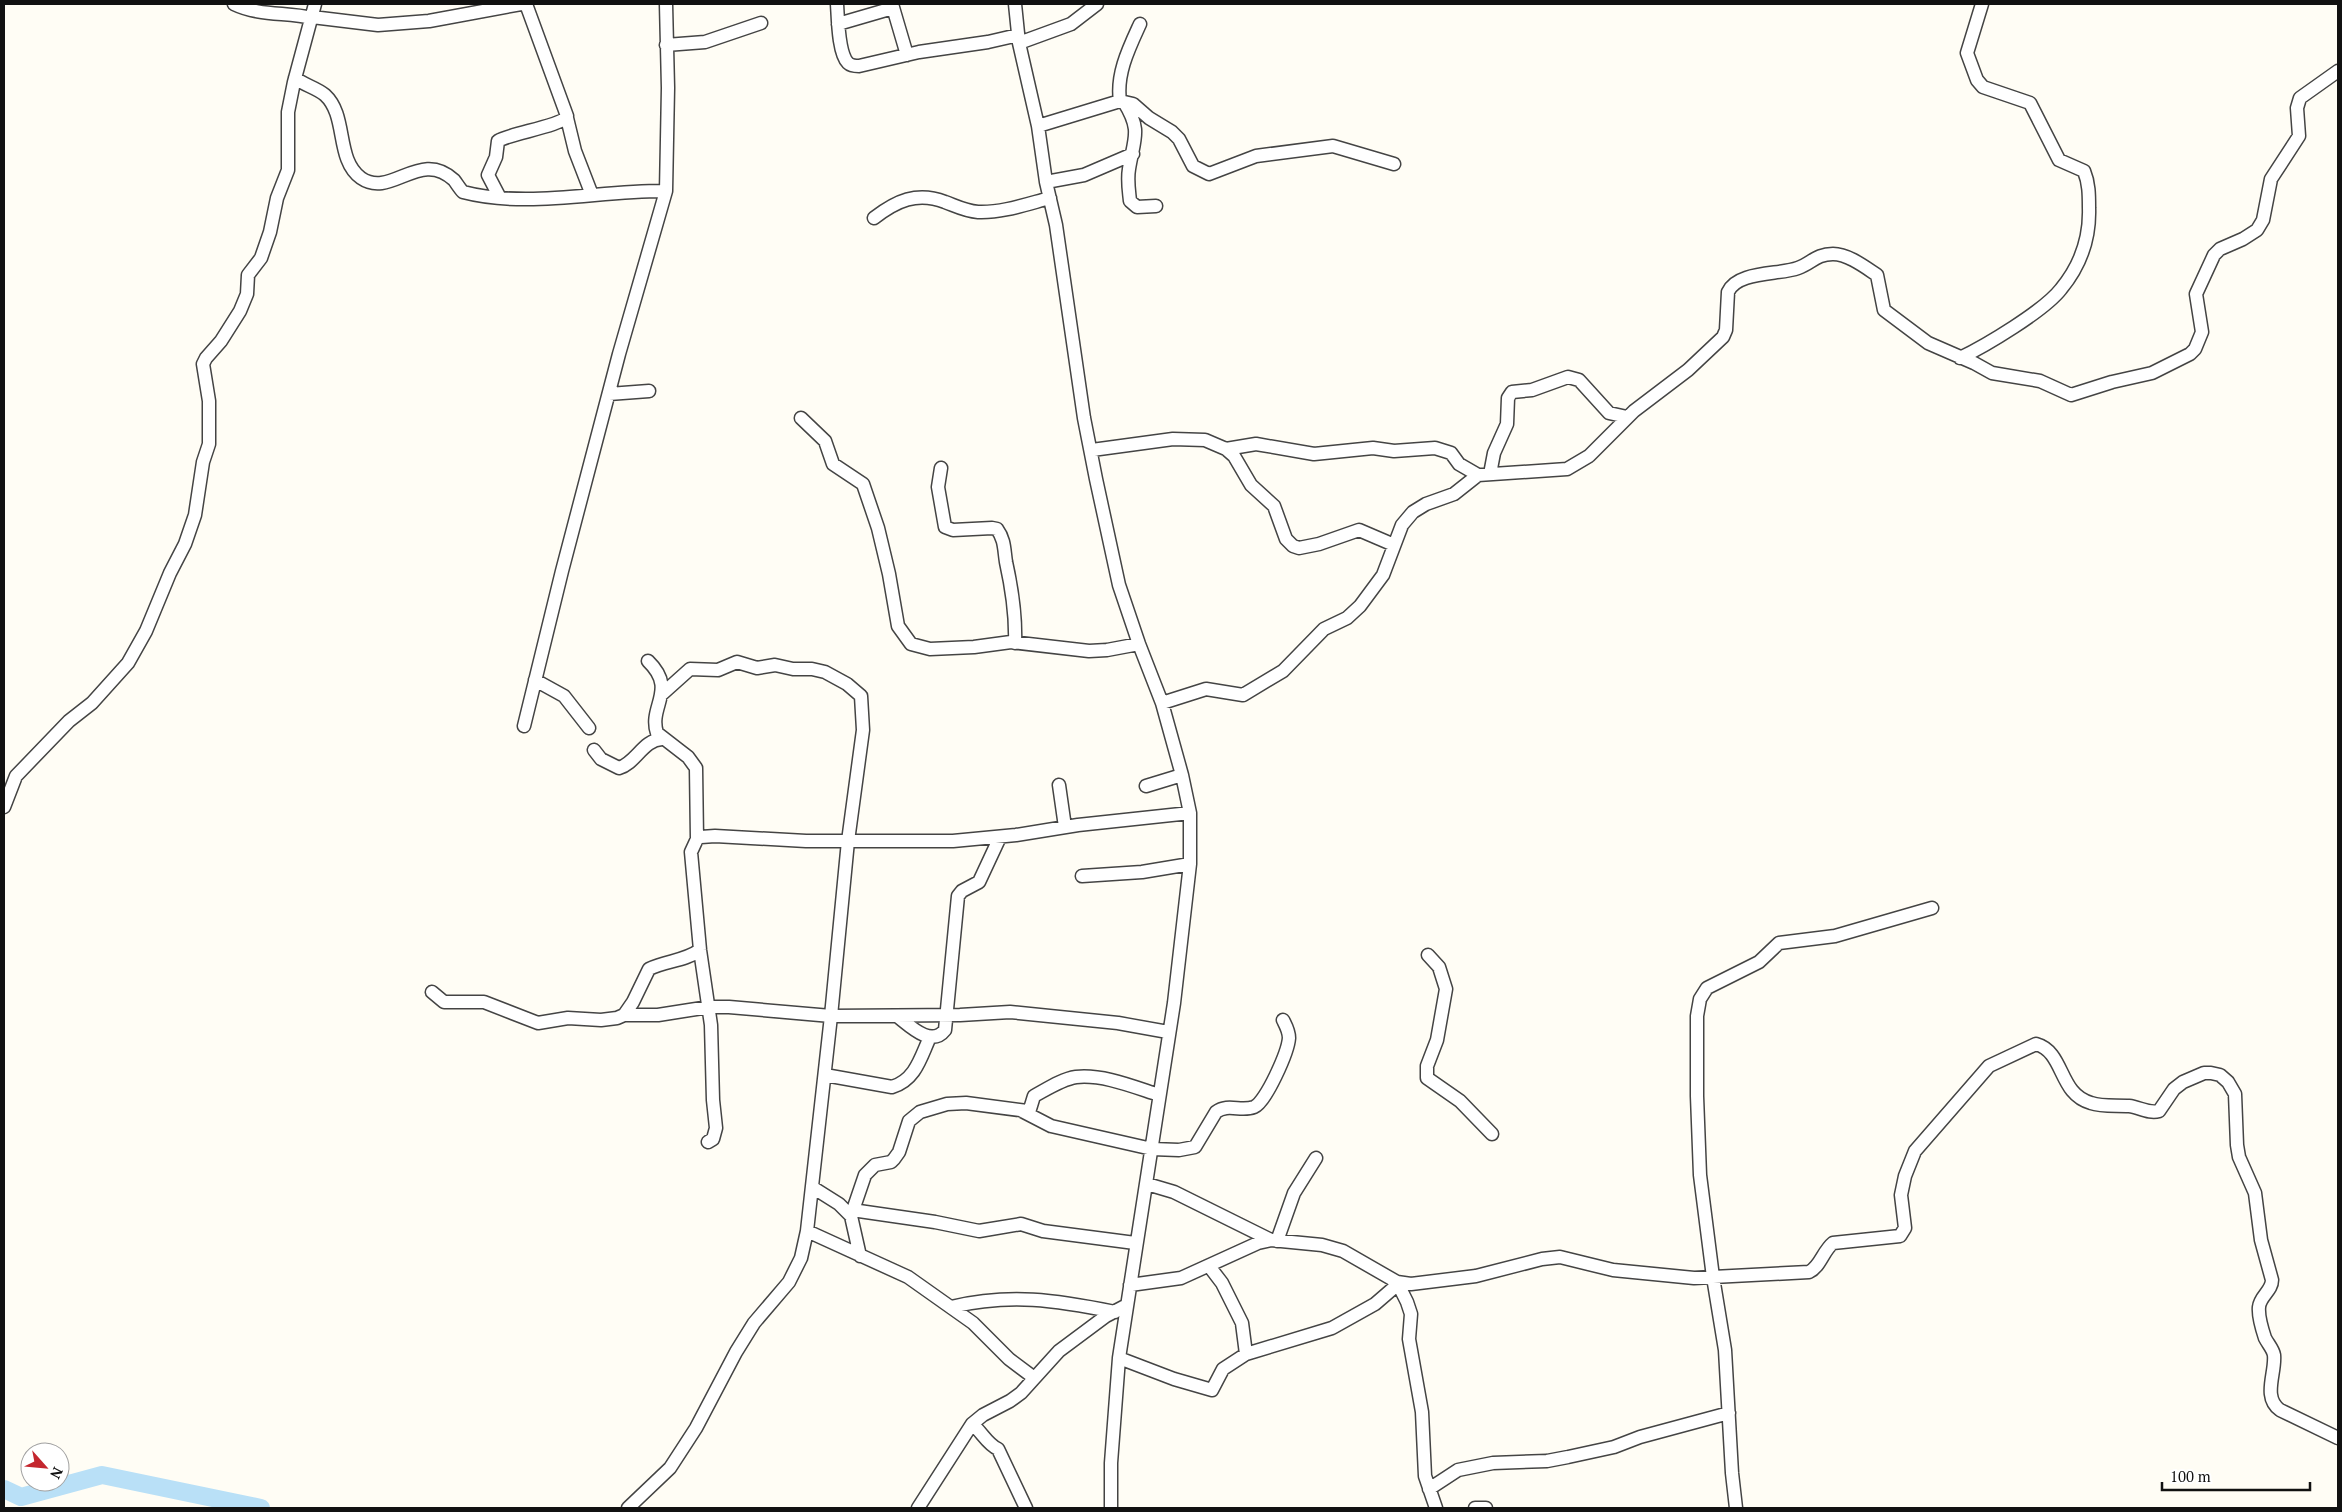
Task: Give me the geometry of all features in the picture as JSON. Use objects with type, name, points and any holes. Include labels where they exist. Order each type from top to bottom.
[{"type":"street","points":[[234,4],[269,14],[378,25],[429,21],[520,4]]},
{"type":"street","points":[[4,807],[16,776],[69,721],[95,699],[128,663],[146,631],[170,573],[185,544],[195,515],[203,462],[210,444],[209,401],[203,364],[221,341],[240,311],[247,294],[248,275],[260,258],[270,232],[277,198],[288,170],[288,112],[295,78],[316,4]]},
{"type":"street","points":[[526,4],[565,104],[575,151],[592,196]]},
{"type":"street","points":[[524,726],[609,394],[666,191],[668,88],[666,4]]},
{"type":"street","points":[[837,4],[843,53],[846,61],[852,66],[907,55],[1019,39],[1057,31],[1071,24],[1097,4]]},
{"type":"street","points":[[1015,4],[1019,39],[1038,126],[1046,182],[1061,258],[1084,418],[1092,450],[1096,479],[1119,585],[1162,703],[1182,775],[1190,813],[1190,864],[1174,1003],[1168,1032],[1147,1184],[1135,1242],[1119,1358],[1111,1463],[1111,1508]]},
{"type":"street","points":[[1960,358],[2023,320],[2054,296],[2065,283],[2088,236],[2088,184],[2084,171],[2059,160],[2030,103],[1983,87],[1977,80],[1967,53],[1982,4]]},
{"type":"street","points":[[838,24],[893,6],[907,55]]},
{"type":"street","points":[[666,45],[705,42],[761,23]]},
{"type":"street","points":[[1140,24],[1122,68],[1119,87],[1122,101],[1135,121],[1135,140],[1128,180],[1131,204],[1143,208],[1156,206]]},
{"type":"street","points":[[1226,449],[1256,444],[1314,454],[1373,448],[1394,451],[1435,448],[1451,453],[1460,464],[1484,474],[1561,470],[1575,466],[1589,456],[1627,417],[1688,370],[1723,337],[1726,330],[1728,292],[1732,285],[1767,273],[1799,268],[1818,256],[1843,255],[1876,274],[1884,310],[1928,344],[1992,373],[2040,381],[2071,394],[2152,372],[2190,354],[2195,349],[2202,332],[2196,294],[2214,255],[2220,249],[2243,239],[2257,230],[2263,220],[2271,180],[2280,162],[2298,138],[2297,108],[2299,99],[2338,72]]},
{"type":"street","points":[[295,78],[325,96],[329,101],[340,127],[344,151],[356,172],[362,178],[375,182],[397,180],[416,170],[427,168],[447,175],[463,192],[500,198],[592,196],[634,190],[666,191]]},
{"type":"street","points":[[1038,126],[1122,101],[1133,104],[1149,118],[1172,132],[1179,139],[1193,166],[1209,174],[1256,156],[1333,146],[1394,164]]},
{"type":"street","points":[[500,198],[488,175],[496,157],[496,145],[499,140],[567,118]]},
{"type":"street","points":[[1046,182],[1084,175],[1132,154]]},
{"type":"street","points":[[874,218],[893,204],[924,197],[933,198],[969,211],[980,212],[1003,209],[1050,198]]},
{"type":"street","points":[[1162,703],[1206,690],[1243,695],[1283,671],[1324,629],[1347,618],[1360,606],[1383,576],[1402,525],[1413,512],[1426,504],[1460,490],[1484,474],[1507,424],[1508,398],[1517,390],[1532,390],[1560,379],[1575,378],[1609,413],[1627,417]]},
{"type":"street","points":[[609,394],[650,391]]},
{"type":"street","points":[[801,418],[825,441],[835,466],[863,484],[878,528],[889,574],[898,626],[911,644],[930,649],[1015,643],[1089,651],[1107,650],[1139,644]]},
{"type":"street","points":[[1092,450],[1187,438],[1205,440],[1226,449],[1244,470],[1251,485],[1274,506],[1286,539],[1293,546],[1299,548],[1319,544],[1360,530],[1394,545]]},
{"type":"street","points":[[941,468],[938,487],[945,527],[953,530],[997,529],[1003,539],[1016,619],[1015,643]]},
{"type":"street","points":[[648,661],[659,675],[661,695],[655,722],[657,733],[662,739],[688,757],[696,768],[697,839],[691,852],[700,950],[709,1007],[716,1128],[713,1139],[708,1142]]},
{"type":"street","points":[[628,1508],[670,1468],[696,1428],[736,1352],[754,1323],[789,1282],[801,1258],[807,1231],[832,1016],[848,842],[860,764],[863,706],[861,696],[848,684],[825,672],[812,668],[793,669],[775,665],[757,668],[737,662],[718,670],[690,669],[661,695]]},
{"type":"street","points":[[535,680],[564,696],[589,728]]},
{"type":"street","points":[[594,750],[601,759],[619,768],[628,763],[650,743],[662,739]]},
{"type":"street","points":[[1146,786],[1182,775]]},
{"type":"street","points":[[1058,785],[1065,827]]},
{"type":"street","points":[[697,839],[714,836],[806,841],[834,839],[848,842],[953,841],[1000,837],[1065,827],[1190,813]]},
{"type":"street","points":[[897,1016],[922,1035],[930,1037],[943,1034],[948,1015],[958,896],[962,891],[979,882],[1000,837]]},
{"type":"street","points":[[1082,876],[1142,872],[1190,864]]},
{"type":"street","points":[[1736,1508],[1732,1473],[1725,1350],[1713,1277],[1700,1175],[1697,1096],[1697,1016],[1702,995],[1707,988],[1759,962],[1779,943],[1835,936],[1932,908]]},
{"type":"street","points":[[624,1015],[633,1002],[649,969],[662,963],[684,960],[700,950]]},
{"type":"street","points":[[1428,955],[1440,966],[1446,989],[1437,1040],[1427,1066],[1427,1078],[1460,1101],[1492,1134]]},
{"type":"street","points":[[432,992],[444,1002],[484,1002],[538,1023],[568,1018],[602,1020],[624,1015],[658,1015],[709,1007],[740,1007],[832,1016],[948,1015],[1010,1012],[1042,1014],[1168,1032]]},
{"type":"street","points":[[860,1256],[852,1213],[855,1199],[868,1170],[875,1164],[891,1162],[894,1159],[899,1152],[909,1121],[920,1112],[947,1104],[966,1103],[1022,1112],[1050,1126],[1152,1149],[1179,1150],[1195,1147],[1216,1112],[1221,1108],[1251,1108],[1261,1102],[1286,1052],[1289,1037],[1283,1020]]},
{"type":"street","points":[[825,1075],[892,1087],[898,1085],[912,1074],[922,1057],[930,1037]]},
{"type":"street","points":[[1130,1285],[1172,1280],[1209,1266],[1258,1243],[1274,1240],[1322,1245],[1343,1251],[1397,1283],[1411,1284],[1476,1276],[1542,1259],[1560,1257],[1613,1270],[1694,1278],[1809,1272],[1814,1269],[1826,1248],[1833,1243],[1900,1236],[1905,1228],[1901,1195],[1905,1176],[1915,1150],[1989,1066],[2032,1044],[2039,1045],[2048,1050],[2069,1088],[2077,1097],[2091,1104],[2132,1106],[2154,1113],[2159,1112],[2174,1089],[2204,1073],[2220,1075],[2228,1082],[2236,1094],[2239,1157],[2255,1193],[2262,1240],[2272,1280],[2272,1284],[2261,1299],[2259,1306],[2265,1338],[2273,1352],[2270,1386],[2274,1403],[2280,1410],[2338,1438]]},
{"type":"street","points":[[1022,1112],[1030,1109],[1034,1096],[1067,1079],[1075,1077],[1090,1076],[1159,1094]]},
{"type":"street","points":[[1274,1240],[1294,1193],[1316,1158]]},
{"type":"street","points":[[1147,1184],[1174,1192],[1274,1240]]},
{"type":"street","points":[[812,1187],[852,1213],[935,1222],[979,1231],[1021,1224],[1043,1231],[1135,1242]]},
{"type":"street","points":[[807,1231],[908,1277],[973,1323],[1009,1359],[1033,1377]]},
{"type":"street","points":[[1209,1266],[1222,1283],[1242,1323],[1246,1354]]},
{"type":"street","points":[[1119,1358],[1210,1390],[1223,1369],[1246,1354],[1332,1328],[1375,1304],[1397,1283]]},
{"type":"street","points":[[1397,1283],[1408,1302],[1411,1314],[1409,1339],[1422,1412],[1425,1476],[1436,1508]]},
{"type":"street","points":[[951,1307],[986,1299],[1043,1299],[1114,1312]]},
{"type":"street","points":[[918,1508],[972,1424],[983,1415],[1021,1393],[1033,1377],[1059,1351],[1084,1331],[1127,1305]]},
{"type":"street","points":[[1429,1489],[1458,1470],[1493,1463],[1568,1457],[1614,1446],[1729,1413]]},
{"type":"street","points":[[972,1424],[980,1430],[992,1447],[998,1449],[1026,1508]]},
{"type":"street","points":[[1475,1508],[1486,1508]]},
{"type":"waterway","points":[[4,1489],[21,1497],[102,1475],[261,1508]]}]
